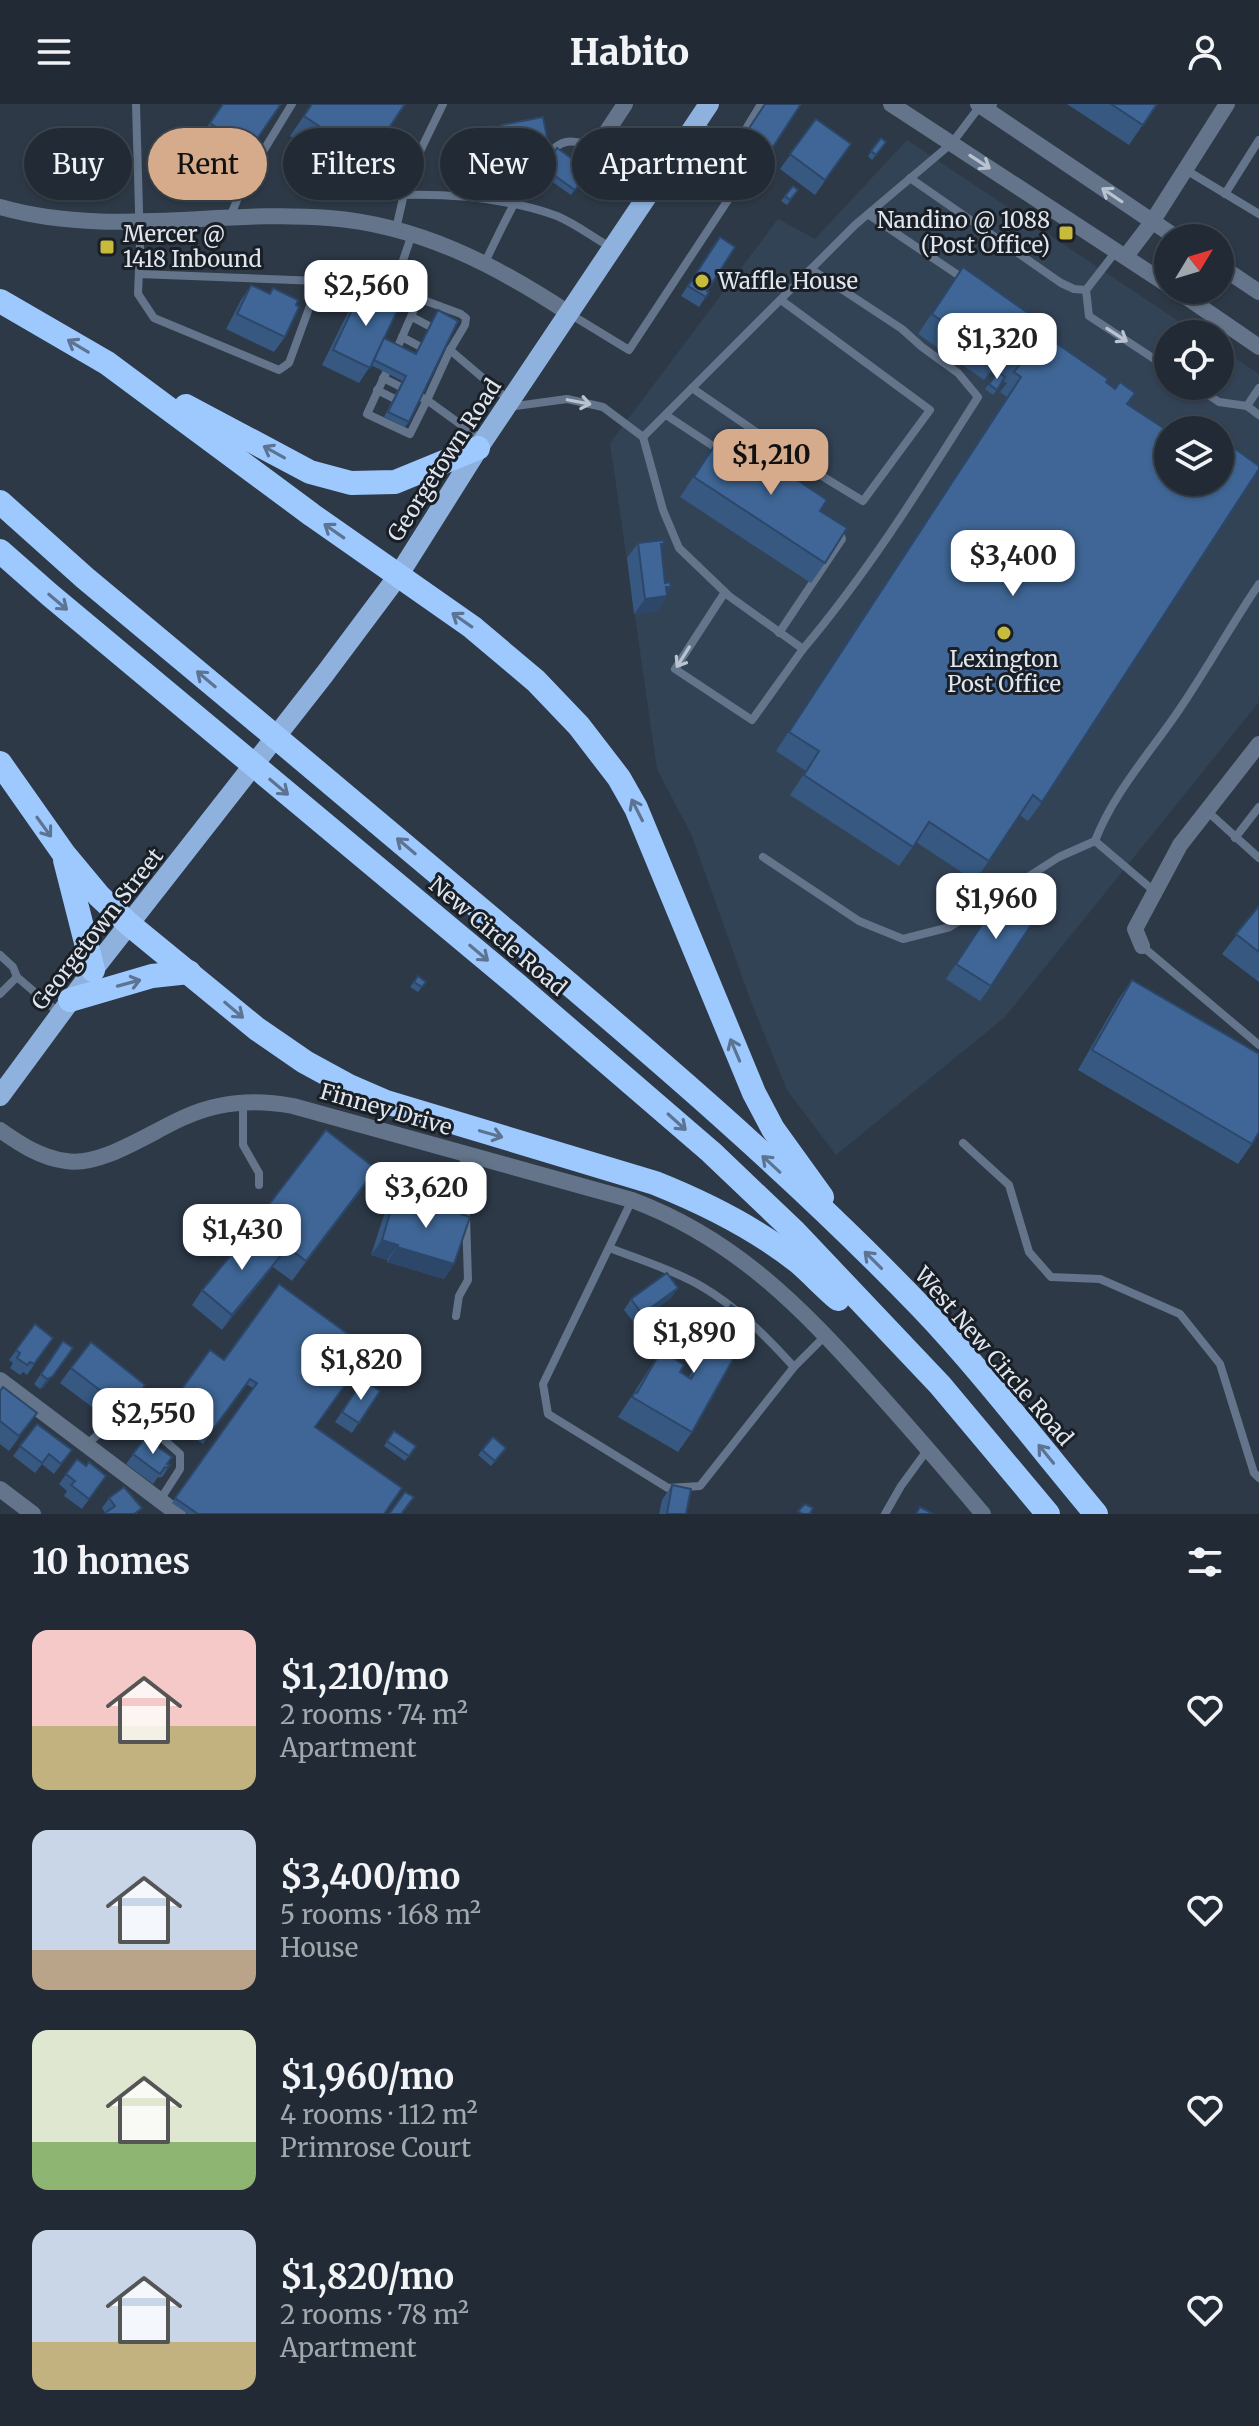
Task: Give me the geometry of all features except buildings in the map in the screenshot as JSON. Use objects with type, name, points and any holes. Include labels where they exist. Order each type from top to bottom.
[{"type":"highway","points":[[0,301],[107,363],[310,472],[351,483],[395,482],[480,444]]},
{"type":"highway","points":[[107,363],[472,627],[536,681],[579,726],[619,778],[653,844],[722,1019],[773,1129],[849,1235]]},
{"type":"highway","name":"New Circle Road","points":[[0,502],[85,578],[644,1047],[849,1235]]},
{"type":"highway","name":"New Circle Road","points":[[0,551],[659,1106],[795,1232],[940,1385]]},
{"type":"highway","points":[[0,763],[64,854],[99,896],[257,1029],[305,1062],[349,1086],[424,1115],[655,1183],[723,1214],[797,1262],[940,1385],[1048,1514]]},
{"type":"highway","points":[[64,854],[93,970]]},
{"type":"highway","points":[[65,1007],[152,976],[189,972]]},
{"type":"highway","name":"West New Circle Road","points":[[849,1235],[923,1309],[1096,1514]]},
{"type":"main road","name":"Georgetown Road","points":[[693,128],[709,104]]},
{"type":"main road","name":"Georgetown Road","points":[[204,830],[398,576],[480,444],[645,200]]},
{"type":"main road","name":"Georgetown Street","points":[[0,1096],[93,970],[204,830]]},
{"type":"street","points":[[609,128],[625,104]]},
{"type":"street","points":[[891,104],[1154,275]]},
{"type":"street","points":[[1121,253],[1152,222],[1227,104]]},
{"type":"street","points":[[984,105],[1155,224]]},
{"type":"street","points":[[0,207],[69,219],[139,221],[327,217],[404,231],[485,262],[570,314]]},
{"type":"street","points":[[1234,275],[1259,292]]},
{"type":"street","points":[[1196,304],[1259,347]]},
{"type":"street","points":[[1142,946],[1135,929],[1180,845],[1259,744]]},
{"type":"street","name":"Finney Drive","points":[[0,1130],[29,1149],[50,1158],[83,1161],[104,1155],[212,1107],[267,1101],[632,1200],[672,1217],[723,1245],[761,1273],[826,1335],[983,1514]]},
{"type":"street","points":[[0,1380],[178,1514]]},
{"type":"street","points":[[0,1489],[33,1514]]},
{"type":"lane","points":[[136,104],[138,294],[154,318],[279,370],[289,363],[319,281],[139,274]]},
{"type":"lane","points":[[230,218],[245,181],[292,104]]},
{"type":"lane","points":[[424,143],[443,104]]},
{"type":"lane","points":[[745,128],[761,104]]},
{"type":"lane","points":[[643,437],[811,269],[952,143],[984,105]]},
{"type":"lane","points":[[696,123],[704,128]]},
{"type":"lane","points":[[1225,194],[1259,140]]},
{"type":"lane","points":[[485,262],[534,170],[551,149],[572,142]]},
{"type":"lane","points":[[1185,170],[1259,214]]},
{"type":"lane","points":[[910,178],[1061,283],[1086,290]]},
{"type":"lane","points":[[424,195],[447,194],[515,203],[560,217],[613,249]]},
{"type":"lane","points":[[399,386],[384,375],[367,414],[410,434],[416,411],[442,358],[450,350],[452,338],[465,325],[466,318],[394,287],[404,231],[404,200]]},
{"type":"lane","points":[[570,314],[629,350],[728,200]]},
{"type":"lane","points":[[869,215],[974,286]]},
{"type":"lane","points":[[1121,253],[1086,290],[1089,316],[1154,359]]},
{"type":"lane","points":[[725,592],[675,669],[752,720],[898,523],[978,397],[958,373],[902,329],[811,269]]},
{"type":"lane","points":[[396,351],[419,298]]},
{"type":"lane","points":[[692,388],[807,467],[863,501],[930,410],[781,300]]},
{"type":"lane","points":[[412,317],[429,326]]},
{"type":"lane","points":[[402,337],[419,346]]},
{"type":"lane","points":[[450,350],[508,404],[567,399],[603,407],[643,437],[663,510],[679,548],[725,592],[803,649]]},
{"type":"lane","points":[[1247,406],[1259,388]]},
{"type":"lane","points":[[377,390],[393,398]]},
{"type":"lane","points":[[423,398],[480,444]]},
{"type":"lane","points":[[1216,400],[1247,406],[1259,415]]},
{"type":"lane","points":[[666,415],[728,456]]},
{"type":"lane","points":[[779,633],[842,539],[840,532],[828,523]]},
{"type":"lane","points":[[763,857],[859,921],[903,939],[950,927],[1059,857],[1095,841],[1106,813],[1181,708],[1229,627],[1259,584]]},
{"type":"lane","points":[[1235,838],[1259,807]]},
{"type":"lane","points":[[1207,811],[1259,858]]},
{"type":"lane","points":[[1095,841],[1154,891]]},
{"type":"lane","points":[[1142,946],[1259,1045]]},
{"type":"lane","points":[[1,956],[16,971],[17,977],[65,1007]]},
{"type":"lane","points":[[0,994],[17,977]]},
{"type":"lane","points":[[243,1103],[243,1145],[259,1173],[259,1185]]},
{"type":"lane","points":[[963,1143],[1009,1185],[1029,1252],[1051,1277],[1100,1279],[1180,1314],[1220,1364],[1254,1473],[1259,1478]]},
{"type":"lane","points":[[456,1316],[459,1296],[468,1280],[464,1154]]},
{"type":"lane","points":[[632,1200],[543,1384],[548,1414],[668,1488],[700,1486],[794,1367],[826,1335]]},
{"type":"lane","points":[[610,1248],[699,1285],[733,1307],[762,1332],[794,1367]]},
{"type":"lane","points":[[86,1445],[101,1432],[132,1430],[161,1437],[180,1454],[180,1469],[160,1500]]},
{"type":"lane","points":[[885,1514],[928,1449]]},
{"type":"shaded area","points":[[907,140],[1177,320],[1154,320],[1154,400],[1234,400],[1234,357],[1259,374],[1259,702],[1005,1017],[836,1155],[787,1090],[750,999],[692,836],[657,769],[610,443],[778,219],[815,239]]},
{"type":"place","name":"Nandino @ 1088 (Post Office)","points":[[1066,233]]},
{"type":"place","name":"Mercer @ 1418 Inbound","points":[[107,247]]},
{"type":"place","name":"Waffle House","points":[[702,281]]},
{"type":"place","name":"Lexington Post Office","points":[[1004,633]]}]
